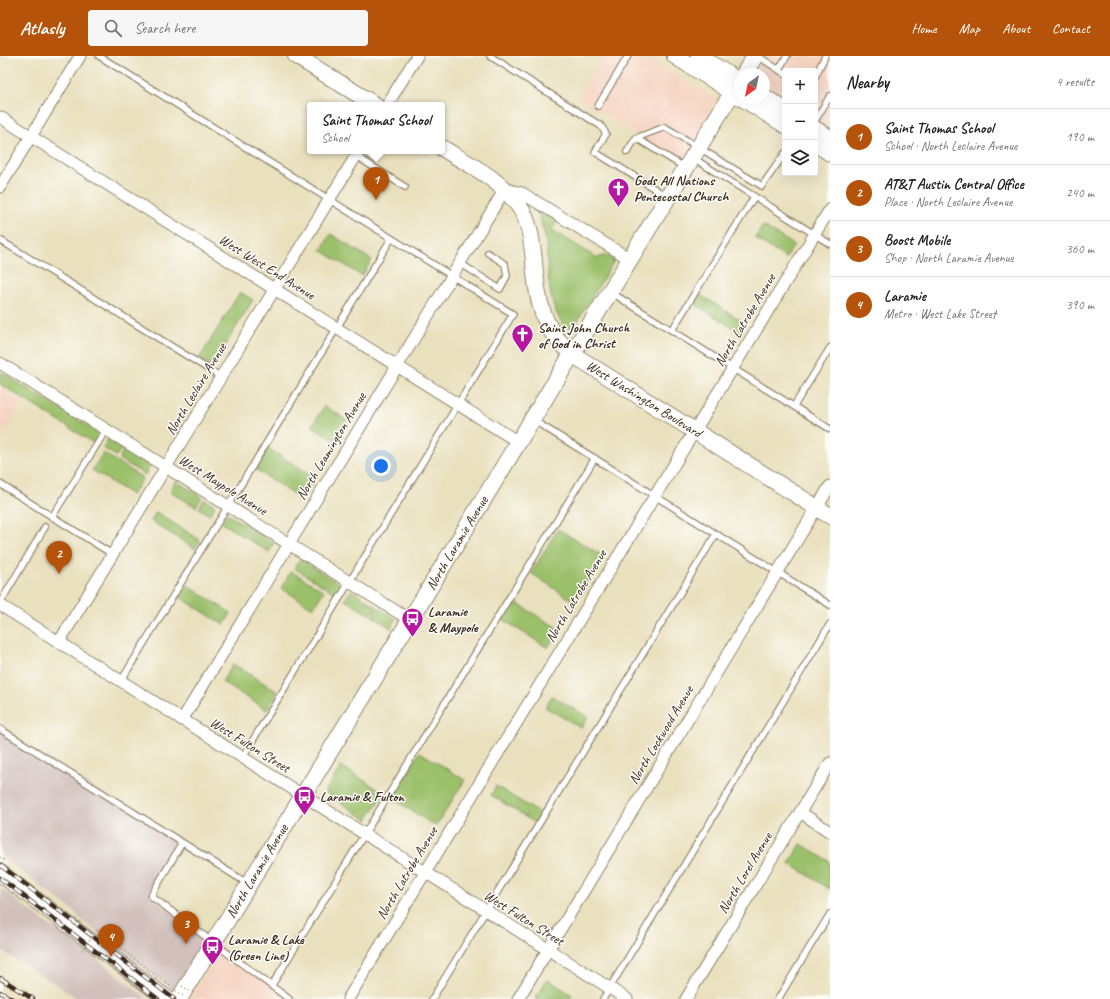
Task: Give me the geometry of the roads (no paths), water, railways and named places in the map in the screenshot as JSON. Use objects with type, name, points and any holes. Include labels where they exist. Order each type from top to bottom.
[{"type":"street","points":[[0,187],[80,56]]},
{"type":"street","points":[[296,56],[370,102]]},
{"type":"street","points":[[389,102],[417,56]]},
{"type":"street","points":[[675,56],[734,84]]},
{"type":"street","points":[[699,56],[734,82]]},
{"type":"street","name":"North Laramie Avenue","points":[[749,68],[756,56]]},
{"type":"street","name":"North Laramie Avenue","points":[[181,993],[214,942],[668,197],[734,94]]},
{"type":"street","points":[[770,101],[782,108]]},
{"type":"street","points":[[760,104],[782,122]]},
{"type":"street","name":"West West End Avenue","points":[[0,117],[518,442]]},
{"type":"street","points":[[818,131],[830,138]]},
{"type":"street","points":[[818,146],[830,153]]},
{"type":"street","name":"West Washington Boulevard","points":[[445,150],[505,189],[518,206],[527,221],[531,235],[539,304],[544,318],[551,331],[572,354],[830,516]]},
{"type":"street","name":"North Leclaire Avenue","points":[[59,642],[357,154]]},
{"type":"street","name":"West Washington Boulevard","points":[[505,189],[522,193],[630,259]]},
{"type":"street","name":"North Leamington Avenue","points":[[182,720],[505,189]]},
{"type":"street","name":"North Latrobe Avenue","points":[[348,999],[830,209]]},
{"type":"street","name":"West Maypole Avenue","points":[[0,363],[410,620]]},
{"type":"street","name":"North Lockwood Avenue","points":[[518,999],[830,486]]},
{"type":"street","name":"West Fulton Street","points":[[0,604],[242,758],[627,999]]},
{"type":"street","name":"North Lorel Avenue","points":[[686,999],[830,763]]},
{"type":"street","points":[[800,812],[830,832]]},
{"type":"street","points":[[0,873],[167,999]]},
{"type":"lane","points":[[99,56],[513,314],[242,758]]},
{"type":"lane","points":[[490,56],[601,126],[606,134],[595,152],[668,197]]},
{"type":"lane","points":[[598,106],[628,56]]},
{"type":"lane","points":[[756,56],[782,72]]},
{"type":"lane","points":[[779,70],[787,56]]},
{"type":"lane","points":[[818,71],[825,56]]},
{"type":"lane","points":[[818,116],[830,96]]},
{"type":"lane","points":[[627,152],[636,138],[665,127],[692,158],[830,244]]},
{"type":"lane","points":[[636,138],[692,158],[762,186],[782,157]]},
{"type":"lane","points":[[357,154],[405,187]]},
{"type":"lane","points":[[672,330],[754,197]]},
{"type":"lane","points":[[121,681],[227,505],[391,239]]},
{"type":"lane","points":[[0,240],[221,377]]},
{"type":"lane","points":[[460,263],[500,290],[507,276],[505,264],[488,253]]},
{"type":"lane","points":[[610,292],[830,429]]},
{"type":"lane","points":[[794,406],[830,348]]},
{"type":"lane","points":[[532,420],[830,605]]},
{"type":"lane","points":[[52,517],[106,430]]},
{"type":"lane","points":[[272,985],[594,458]]},
{"type":"lane","points":[[0,484],[112,554]]},
{"type":"lane","points":[[0,604],[45,527]]},
{"type":"lane","points":[[432,999],[716,534]]},
{"type":"lane","points":[[603,999],[830,624]]},
{"type":"lane","points":[[0,729],[249,884]]},
{"type":"lane","points":[[182,843],[151,896],[290,999]]},
{"type":"lane","points":[[778,999],[830,914]]},
{"type":"railway","points":[[0,865],[174,999]]},
{"type":"railway","points":[[0,878],[158,999]]},
{"type":"railway","points":[[0,978],[33,999]]},
{"type":"railway","points":[[0,992],[12,999]]},
{"type":"place","name":"Saint Thomas School","points":[[376,200]]},
{"type":"place","name":"Gods All Nations Pentecostal Church","points":[[618,208]]},
{"type":"place","name":"Saint John Church of God in Christ","points":[[523,354]]},
{"type":"place","name":"AT&T Austin Central Office","points":[[59,574]]},
{"type":"place","name":"Laramie & Maypole","points":[[412,638]]},
{"type":"place","name":"Laramie & Fulton","points":[[304,816]]},
{"type":"place","name":"Boost Mobile","points":[[186,944]]},
{"type":"place","name":"Laramie","points":[[111,957]]},
{"type":"place","name":"Laramie & Lake (Green Line)","points":[[213,966]]}]
